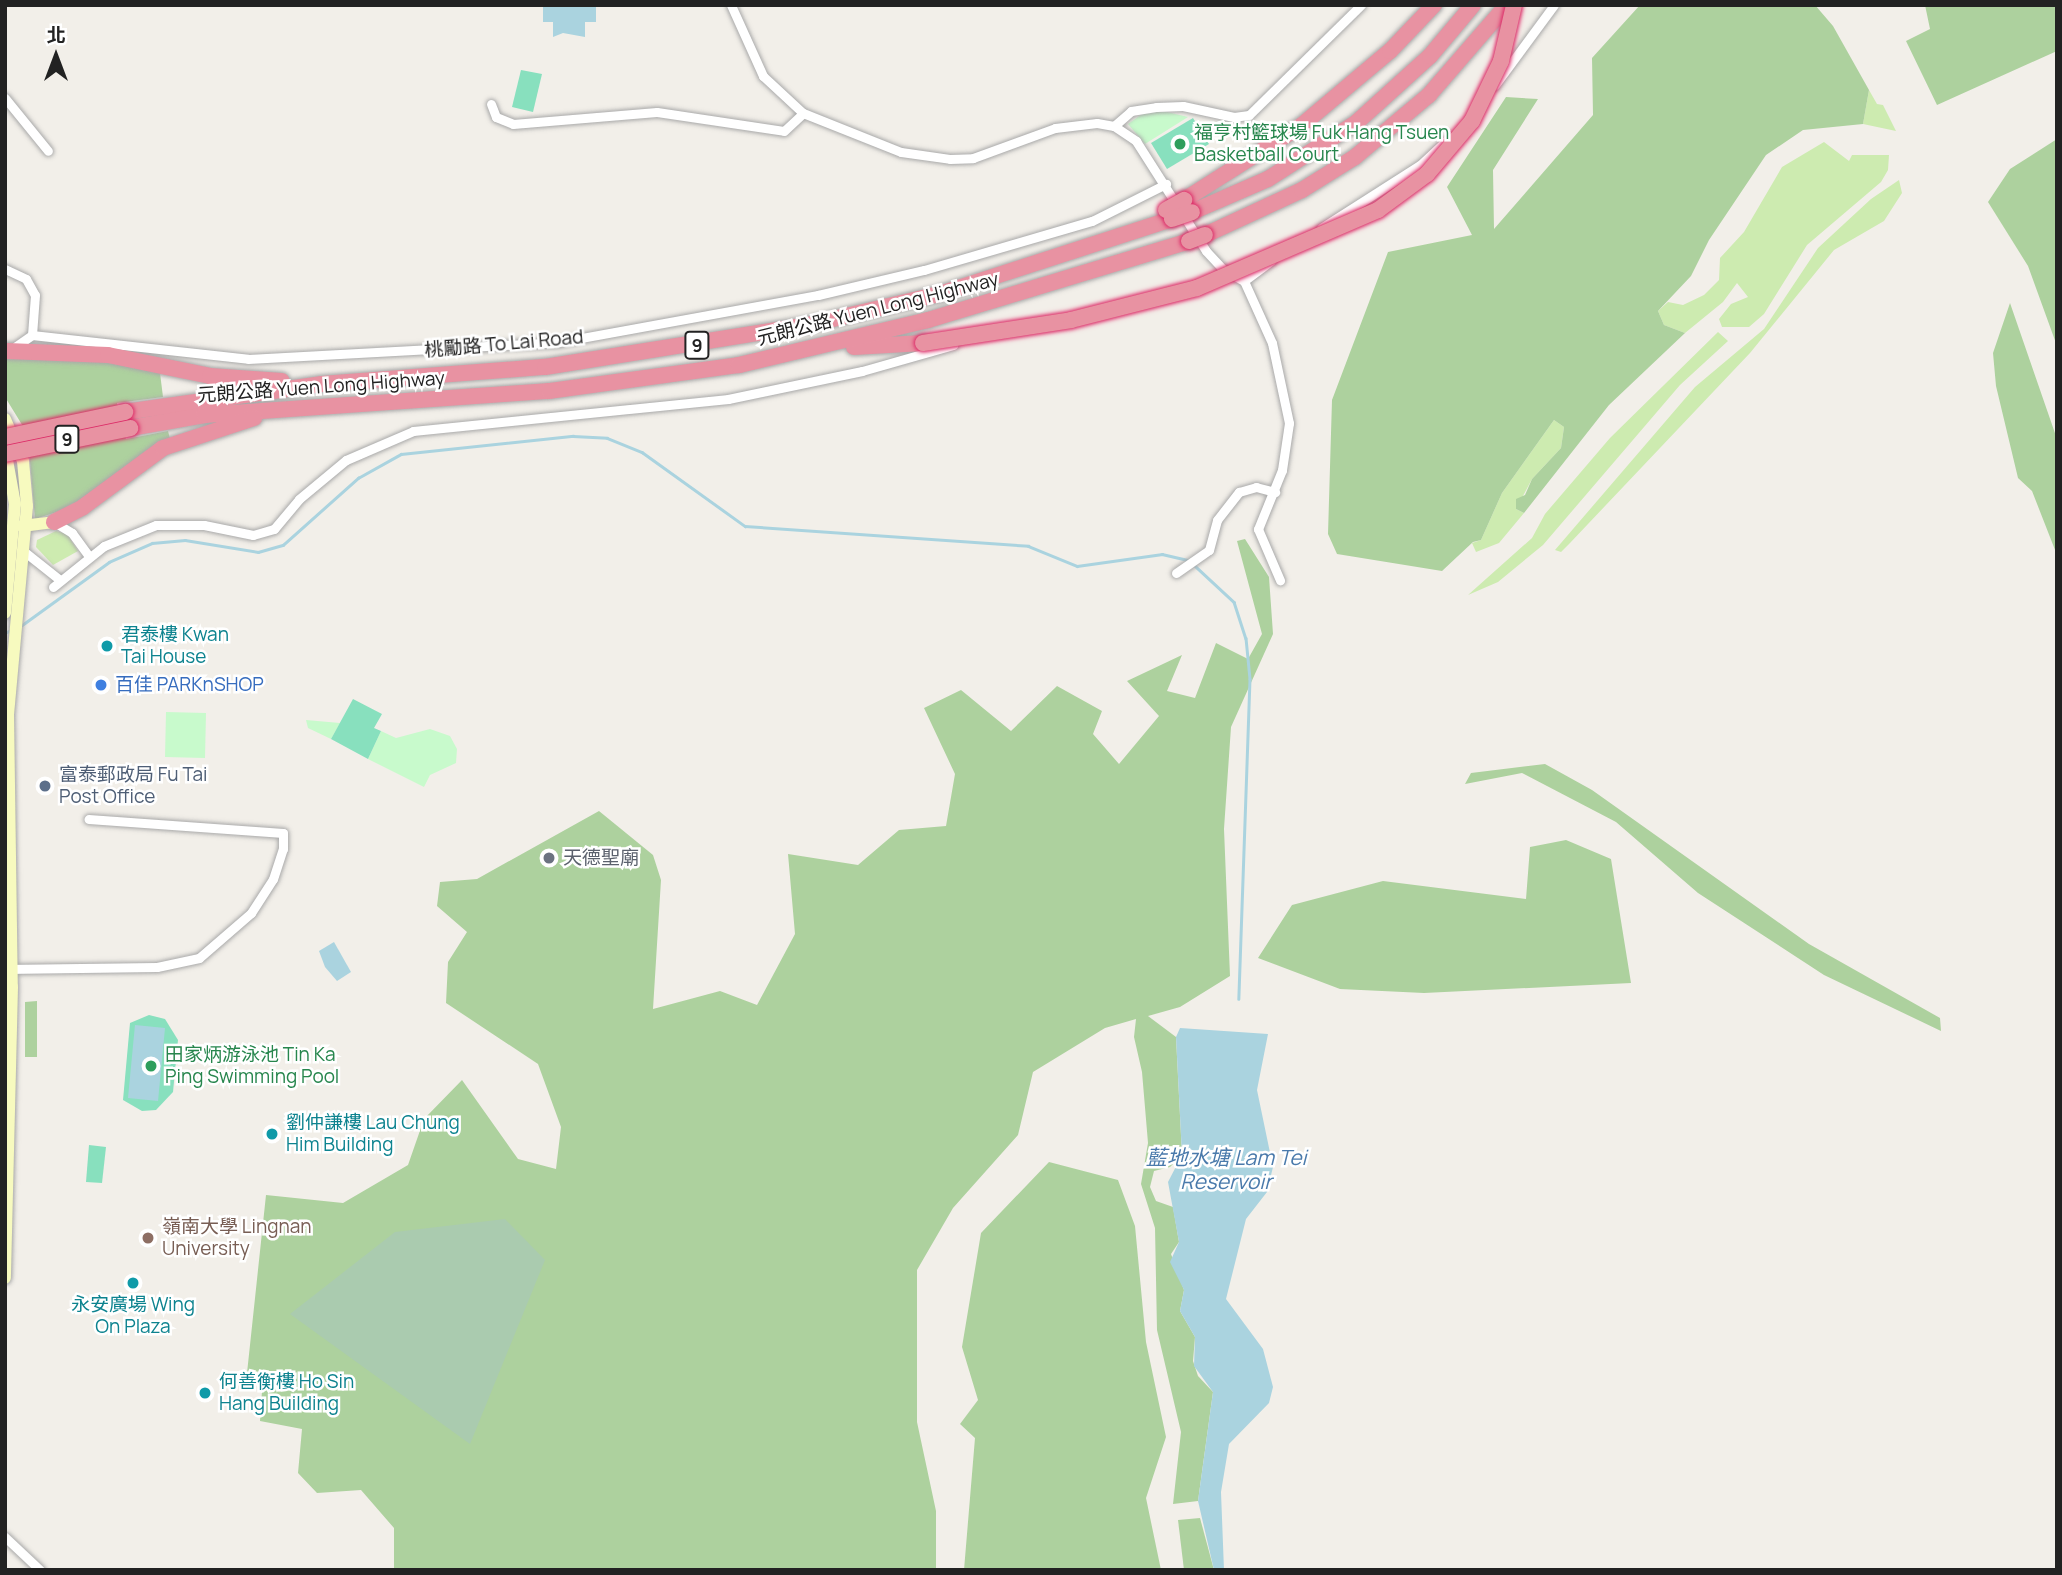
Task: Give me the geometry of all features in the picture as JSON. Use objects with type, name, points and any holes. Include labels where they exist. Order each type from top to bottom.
[{"type":"highway","points":[[1188,206],[1212,184],[1318,113],[1403,39],[1434,5]]},
{"type":"highway","points":[[1188,206],[1268,179],[1347,129],[1408,78],[1473,5]]},
{"type":"highway","name":"元朗公路 Yuen Long Highway","points":[[5,452],[127,420],[268,413],[549,391],[739,365],[820,349],[1118,266],[1205,235],[1292,195],[1355,156],[1429,95],[1507,5]]},
{"type":"highway","points":[[820,349],[923,343],[1071,320],[1197,288],[1378,210],[1432,169],[1472,121],[1501,61],[1514,5]]},
{"type":"highway","name":"元朗公路 Yuen Long Highway","points":[[5,438],[127,420],[322,384],[558,365],[812,324],[943,293],[1116,237],[1188,206]]},
{"type":"highway","points":[[6,351],[108,355],[210,376],[322,384]]},
{"type":"highway","name":"9","points":[[54,522],[83,507],[163,448],[268,413]]},
{"type":"main road","points":[[5,419],[23,461],[21,526],[6,611]]},
{"type":"main road","points":[[5,452],[26,553],[8,713],[5,1278]]},
{"type":"main road","points":[[21,526],[54,522]]},
{"type":"street","points":[[731,5],[763,76],[803,113],[901,152],[950,159],[973,158],[1055,128],[1097,123],[1114,127],[1136,141],[1213,260],[1244,281],[1272,343],[1289,423],[1275,492],[1258,529],[1280,580]]},
{"type":"street","points":[[1114,127],[1131,111],[1156,107],[1183,106],[1234,117],[1249,115],[1361,5]]},
{"type":"street","points":[[1244,281],[1420,165],[1468,119],[1554,5]]},
{"type":"street","points":[[5,98],[48,151]]},
{"type":"street","points":[[491,104],[496,117],[513,124],[657,112],[784,131],[803,113]]},
{"type":"street","name":"桃勵路 To Lai Road","points":[[32,335],[248,359],[559,342],[818,295],[924,270],[1092,221],[1166,184]]},
{"type":"street","points":[[5,269],[26,279],[33,289],[32,335],[6,351]]},
{"type":"street","points":[[52,587],[89,556],[118,538],[156,525],[204,525],[253,535],[281,523],[299,499],[346,460],[413,431],[728,399],[862,371],[976,337]]},
{"type":"street","points":[[1176,573],[1209,550],[1217,520],[1239,492],[1256,486],[1275,492]]},
{"type":"street","points":[[54,522],[72,533],[89,556]]},
{"type":"street","points":[[26,553],[60,580]]},
{"type":"street","points":[[8,969],[157,967],[199,958],[251,912],[273,879],[283,849],[283,833],[89,818]]},
{"type":"street","points":[[5,1537],[40,1570]]},
{"type":"green space","points":[[1640,5],[1815,5],[1833,26],[1869,90],[1863,124],[1803,130],[1766,155],[1709,240],[1691,276],[1658,311],[1664,325],[1685,333],[1609,405],[1524,513],[1516,509],[1516,499],[1525,495],[1532,479],[1561,448],[1564,427],[1554,420],[1502,493],[1481,540],[1473,542],[1442,571],[1337,554],[1328,534],[1332,400],[1388,252],[1472,235],[1447,187],[1506,97],[1538,99],[1493,170],[1494,229],[1593,115],[1592,58]]},
{"type":"green space","points":[[1925,5],[2057,5],[2057,51],[1937,105],[1906,41],[1930,29]]},
{"type":"green space","points":[[521,70],[542,74],[533,112],[512,107]]},
{"type":"green space","points":[[1869,90],[1877,104],[1883,105],[1896,131],[1863,124]]},
{"type":"green space","points":[[1145,112],[1167,112],[1188,117],[1145,144],[1128,124]]},
{"type":"green space","name":"福亨村籃球場 Fuk Hang Tsuen Basketball Court","points":[[1193,118],[1209,144],[1167,169],[1151,143]]},
{"type":"green space","points":[[2057,139],[2057,346],[2028,266],[1988,202],[2010,169]]},
{"type":"green space","points":[[1824,142],[1849,161],[1852,155],[1889,155],[1888,170],[1881,182],[1807,245],[1764,314],[1749,327],[1722,327],[1719,319],[1731,304],[1748,297],[1737,283],[1723,302],[1685,333],[1664,325],[1658,311],[1668,302],[1683,305],[1704,295],[1719,280],[1720,258],[1744,232],[1782,167]]},
{"type":"green space","points":[[1899,180],[1902,193],[1884,221],[1834,250],[1750,353],[1570,543],[1561,552],[1555,550],[1695,387],[1764,329],[1818,248],[1871,199]]},
{"type":"green space","points":[[2010,303],[2057,439],[2057,555],[2032,491],[2018,478],[1996,386],[1993,353]]},
{"type":"green space","points":[[1718,332],[1728,341],[1680,385],[1543,545],[1498,582],[1468,595],[1532,538],[1545,514],[1610,438]]},
{"type":"green space","points":[[5,357],[89,359],[160,373],[163,397],[117,403],[126,439],[168,431],[170,439],[66,509],[35,519],[29,450],[24,428],[5,397]]},
{"type":"green space","points":[[1554,420],[1564,427],[1561,448],[1532,479],[1516,509],[1524,513],[1499,543],[1476,552],[1472,543],[1481,540],[1502,493]]},
{"type":"green space","points":[[56,531],[67,534],[78,551],[53,565],[36,547],[37,540]]},
{"type":"green space","points":[[1245,539],[1269,577],[1273,634],[1231,727],[1224,829],[1230,976],[1180,1007],[1148,1016],[1176,1037],[1182,1155],[1170,1167],[1154,1171],[1150,1187],[1156,1201],[1173,1207],[1179,1242],[1171,1254],[1184,1290],[1180,1311],[1195,1337],[1193,1361],[1198,1376],[1213,1392],[1198,1501],[1173,1504],[1181,1432],[1157,1330],[1155,1228],[1141,1184],[1148,1143],[1142,1072],[1134,1037],[1136,1019],[1105,1028],[1033,1072],[1018,1135],[953,1208],[917,1270],[917,1422],[936,1511],[936,1570],[394,1570],[394,1528],[361,1490],[317,1493],[298,1473],[302,1429],[260,1421],[263,1376],[247,1373],[266,1195],[343,1203],[408,1165],[424,1119],[462,1080],[518,1159],[556,1169],[561,1127],[538,1064],[446,1003],[448,962],[467,932],[437,906],[440,882],[477,879],[599,811],[653,855],[661,880],[653,1009],[720,991],[757,1005],[795,934],[788,854],[858,865],[899,830],[946,826],[955,774],[924,708],[961,690],[1011,731],[1057,686],[1102,711],[1093,734],[1119,764],[1159,716],[1127,681],[1182,655],[1167,691],[1195,698],[1216,643],[1248,659],[1262,634],[1237,541]]},
{"type":"green space","points":[[353,699],[382,714],[374,728],[381,731],[368,759],[331,739]]},
{"type":"green space","points":[[166,712],[206,713],[205,758],[165,757]]},
{"type":"green space","points":[[306,720],[340,723],[331,739],[308,728]]},
{"type":"green space","points":[[430,729],[450,736],[457,749],[456,763],[430,775],[424,787],[368,759],[381,731],[396,738]]},
{"type":"green space","points":[[1545,764],[1592,790],[1809,944],[1940,1018],[1941,1031],[1824,975],[1698,893],[1616,822],[1522,773],[1465,784],[1471,773]]},
{"type":"green space","points":[[1566,840],[1611,859],[1631,983],[1424,993],[1340,989],[1258,958],[1292,905],[1383,881],[1526,899],[1530,847]]},
{"type":"green space","points":[[37,1001],[37,1057],[25,1057],[25,1002]]},
{"type":"green space","name":"田家炳游泳池 Tin Ka Ping Swimming Pool","points":[[149,1015],[165,1019],[178,1040],[173,1092],[156,1110],[142,1111],[123,1100],[130,1023]]},
{"type":"green space","points":[[89,1145],[106,1147],[102,1183],[86,1182]]},
{"type":"green space","points":[[1049,1162],[1118,1180],[1135,1226],[1146,1342],[1166,1437],[1146,1498],[1161,1570],[964,1570],[975,1438],[960,1424],[978,1400],[962,1347],[981,1233]]},
{"type":"green space","points":[[505,1219],[545,1260],[470,1444],[290,1314],[395,1232]]},
{"type":"green space","points":[[1200,1518],[1214,1570],[1184,1570],[1178,1520]]},
{"type":"water","points":[[543,5],[596,5],[596,22],[585,22],[585,37],[563,33],[553,37],[553,22],[543,22]]},
{"type":"water","points":[[334,942],[351,972],[337,981],[325,967],[319,951]]},
{"type":"water","points":[[135,1025],[165,1028],[158,1101],[128,1098]]},
{"type":"water","name":"藍地水塘 Lam Tei Reservoir","points":[[1180,1028],[1268,1034],[1257,1090],[1273,1167],[1267,1192],[1246,1219],[1226,1299],[1263,1349],[1273,1387],[1269,1403],[1229,1444],[1221,1492],[1224,1570],[1214,1570],[1198,1501],[1213,1392],[1194,1366],[1195,1337],[1180,1311],[1184,1290],[1170,1262],[1179,1242],[1168,1182],[1182,1155],[1176,1037]]},
{"type":"waterway","points":[[22,625],[109,562],[152,543],[185,540],[258,552],[283,545],[358,478],[401,454],[573,436],[607,438],[642,452],[745,526],[1028,546],[1077,566],[1162,554],[1187,560]]},
{"type":"waterway","points":[[1193,564],[1234,602],[1246,638],[1250,679],[1239,999]]},
{"type":"waterway","points":[[5,633],[13,629]]},
{"type":"place","name":"福亨村籃球場 Fuk Hang Tsuen Basketball Court","points":[[1180,144]]},
{"type":"place","name":"君泰樓 Kwan Tai House","points":[[107,646]]},
{"type":"place","name":"百佳 PARKnSHOP","points":[[101,685]]},
{"type":"place","name":"富泰郵政局 Fu Tai Post Office","points":[[45,786]]},
{"type":"place","name":"天德聖廟","points":[[549,858]]},
{"type":"place","name":"田家炳游泳池 Tin Ka Ping Swimming Pool","points":[[151,1066]]},
{"type":"place","name":"劉仲謙樓 Lau Chung Him Building","points":[[272,1134]]},
{"type":"place","name":"嶺南大學 Lingnan University","points":[[148,1238]]},
{"type":"place","name":"永安廣場 Wing On Plaza","points":[[133,1283]]},
{"type":"place","name":"何善衡樓 Ho Sin Hang Building","points":[[205,1393]]}]
